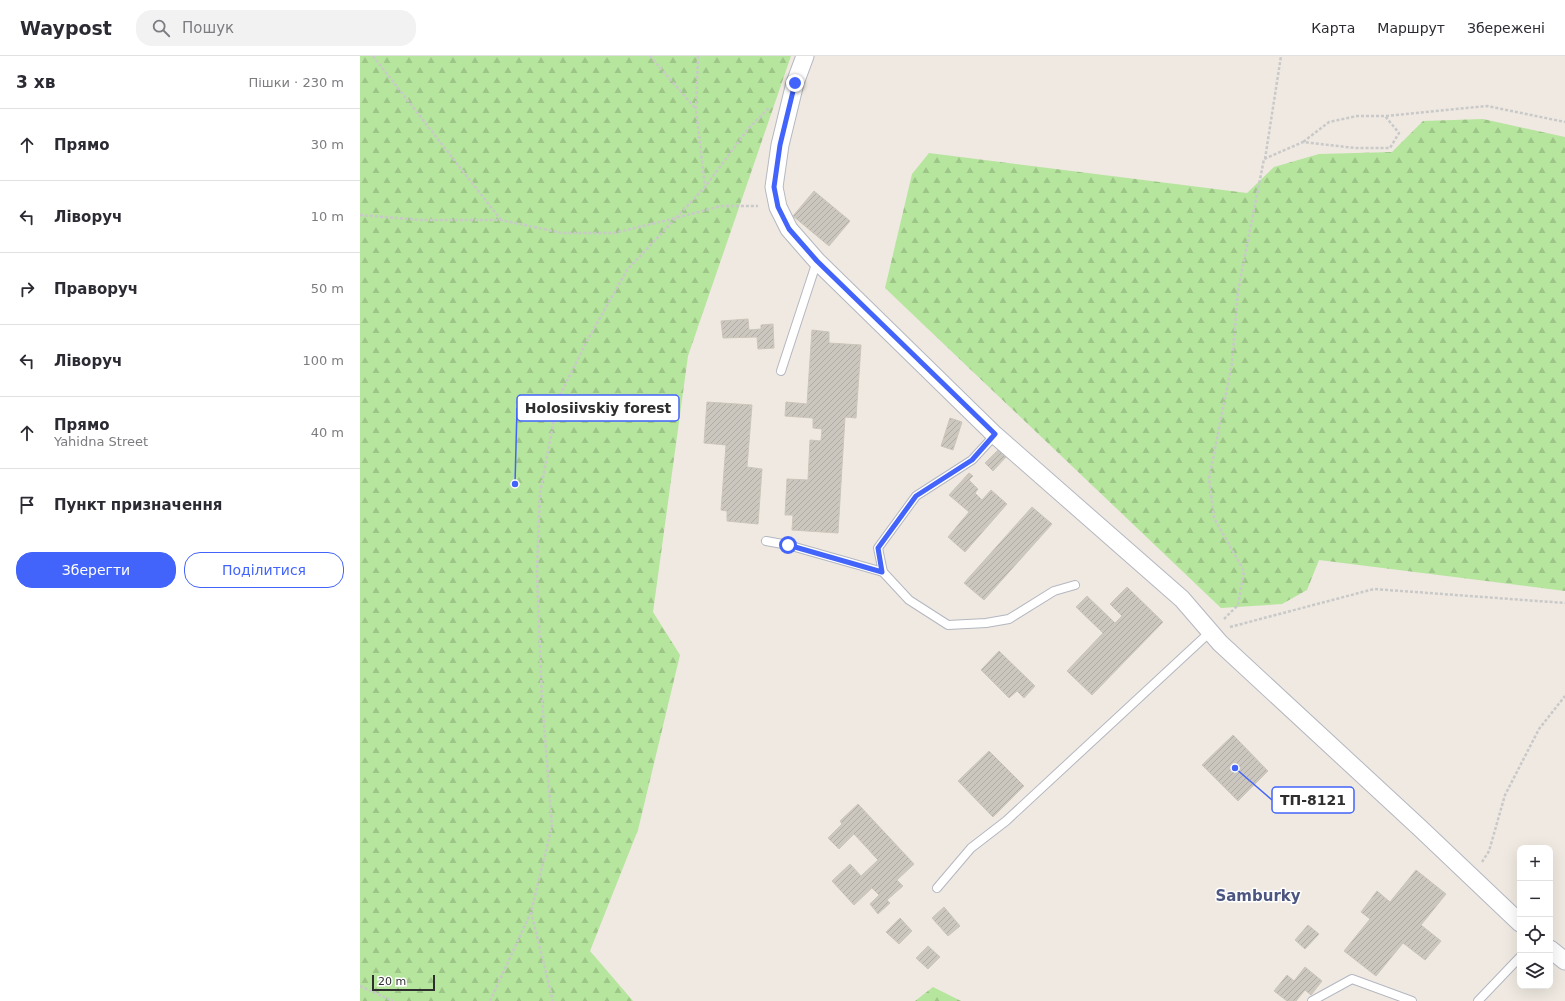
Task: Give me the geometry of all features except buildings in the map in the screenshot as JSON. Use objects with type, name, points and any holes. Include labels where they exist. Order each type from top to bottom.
[{"type":"street","points":[[805,56],[795,83],[780,145],[774,187],[778,207],[789,229],[817,261],[995,434],[1182,599],[1220,643],[1517,920]]},
{"type":"street","points":[[1553,951],[1565,961]]},
{"type":"lane","points":[[781,371],[817,261]]},
{"type":"lane","points":[[882,572],[878,548],[916,496],[972,460],[995,434]]},
{"type":"lane","points":[[766,541],[788,545],[882,572],[908,600],[948,625],[986,623],[1009,619],[1054,591],[1075,585]]},
{"type":"lane","points":[[937,888],[971,848],[1006,821],[1210,632]]},
{"type":"lane","points":[[1478,1001],[1517,960]]},
{"type":"lane","points":[[1312,1001],[1352,979],[1412,1001]]},
{"type":"path","points":[[373,56],[501,220]]},
{"type":"path","points":[[650,56],[696,109]]},
{"type":"path","points":[[698,56],[696,109],[705,187]]},
{"type":"path","points":[[1210,632],[1238,605],[1244,572],[1214,518],[1209,479],[1232,363],[1238,291],[1264,159],[1281,56]]},
{"type":"path","points":[[490,1001],[531,912],[552,826],[542,700],[537,572],[540,492],[558,398],[588,339],[627,270],[705,187],[748,128],[795,83]]},
{"type":"path","points":[[1264,159],[1304,142],[1329,122],[1357,116],[1385,116],[1487,106],[1565,122]]},
{"type":"path","points":[[1304,142],[1355,148],[1390,148],[1399,133],[1385,116]]},
{"type":"path","points":[[360,215],[421,220],[501,220],[562,233],[614,233],[721,206],[778,207]]},
{"type":"path","points":[[1210,632],[1374,589],[1565,603]]},
{"type":"path","points":[[1483,861],[1489,851],[1505,795],[1539,729],[1565,696]]},
{"type":"path","points":[[531,912],[553,1001]]},
{"type":"path","points":[[360,986],[393,1001]]},
{"type":"green space","points":[[360,56],[791,56],[688,356],[653,612],[680,655],[638,830],[590,951],[633,1001],[360,1001]]},
{"type":"green space","points":[[1483,119],[1565,137],[1565,591],[1319,560],[1307,590],[1282,604],[1221,608],[885,288],[912,174],[929,153],[1247,193],[1274,167],[1319,154],[1392,152],[1423,121]]},
{"type":"green space","points":[[933,987],[961,1001],[915,1001]]},
{"type":"place","name":"Holosiivskiy forest","points":[[515,484]]},
{"type":"place","name":"ТП-8121","points":[[1235,768]]},
{"type":"district","name":"Samburky","points":[[1258,896]]},
{"type":"route","points":[[788,545],[882,572],[878,548],[916,496],[972,460],[995,434],[817,261],[789,229],[778,207],[774,187],[780,145],[795,83]]}]
